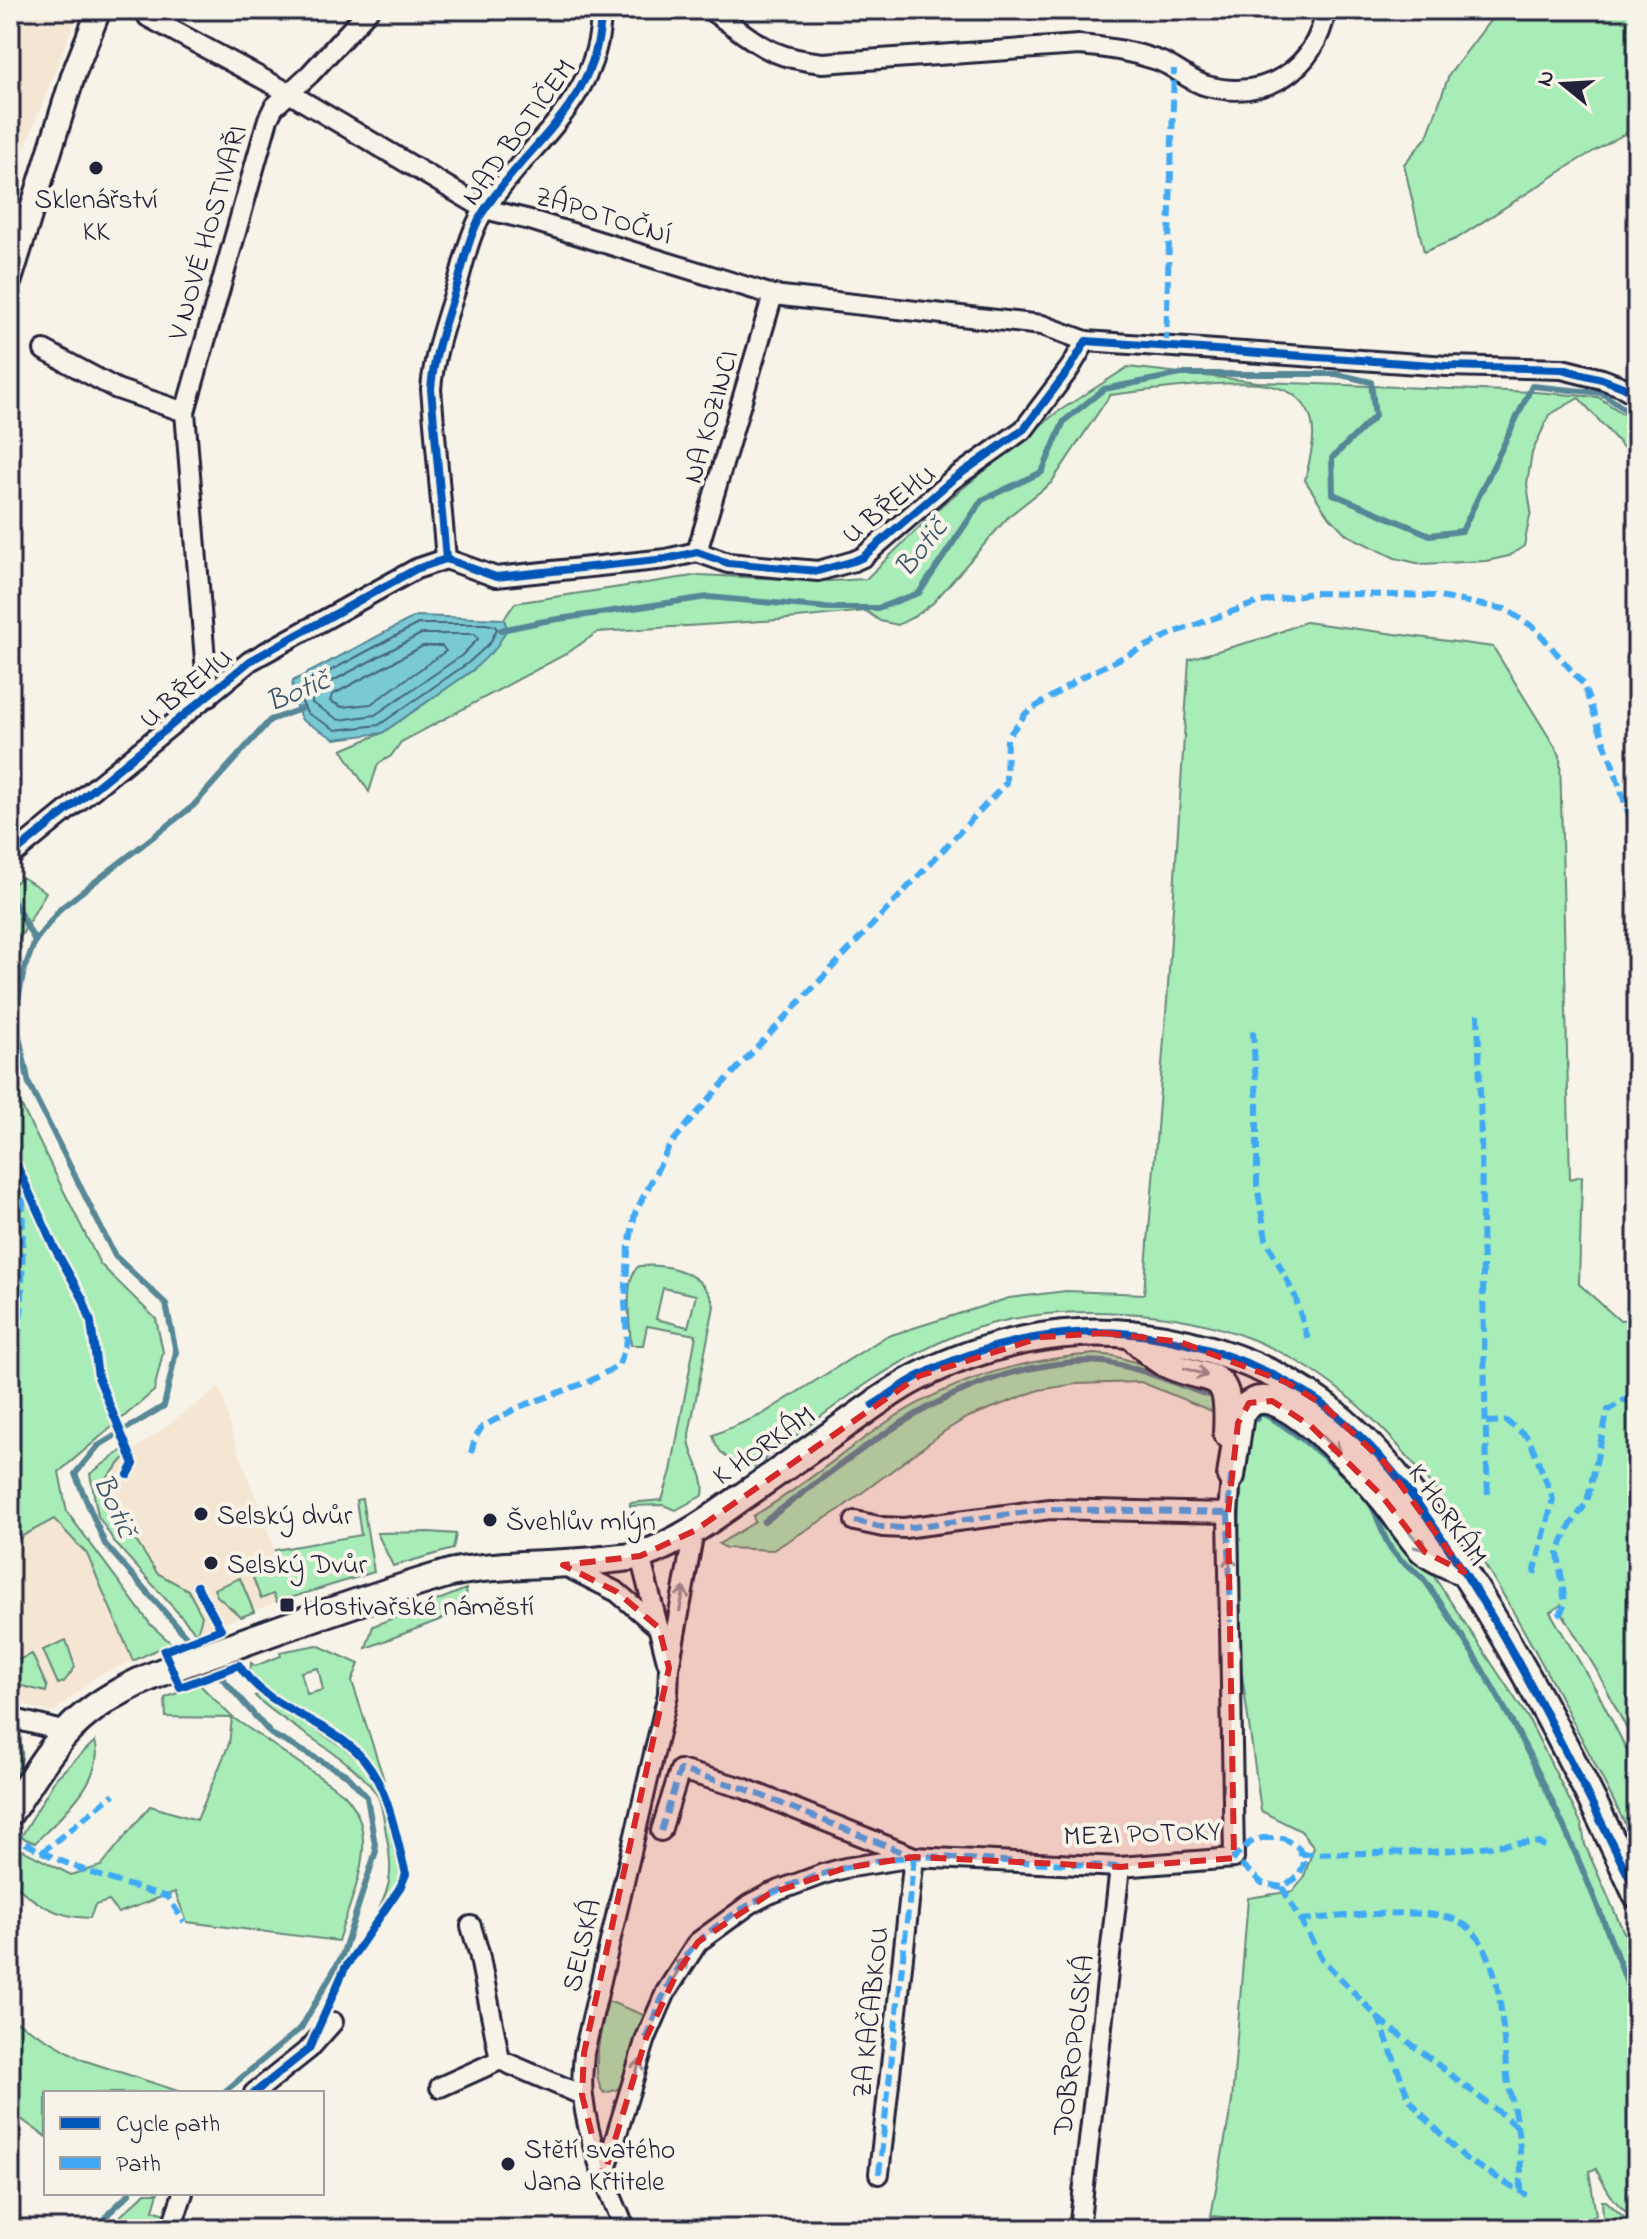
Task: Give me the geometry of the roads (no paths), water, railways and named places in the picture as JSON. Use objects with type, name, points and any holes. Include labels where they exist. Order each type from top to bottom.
[{"type":"main road","name":"K HORKÁM","points":[[67,1732],[96,1708],[129,1688],[176,1667],[326,1612],[450,1573],[640,1556],[694,1531],[919,1376],[965,1357],[1042,1337],[1077,1333],[1130,1334],[1180,1342],[1237,1359],[1277,1377],[1322,1404],[1394,1473],[1421,1506],[1530,1680],[1637,1895]]},
{"type":"main road","points":[[1130,1334],[1162,1362],[1210,1377],[1221,1385],[1228,1401],[1227,1444],[1231,1468]]},
{"type":"main road","points":[[1231,1468],[1240,1414],[1244,1408],[1256,1400],[1278,1404],[1311,1426],[1344,1456],[1382,1496],[1425,1552],[1464,1572]]},
{"type":"main road","points":[[10,1812],[67,1732]]},
{"type":"street","points":[[10,280],[74,73],[99,10]]},
{"type":"street","name":"V NOVÉ HOSTIVAŘI","points":[[208,697],[185,412],[264,129],[274,107],[310,74],[369,10]]},
{"type":"street","name":"NAD BOTIČEM","points":[[446,559],[431,389],[433,363],[468,246],[485,209],[557,123],[585,81],[596,57],[601,10]]},
{"type":"street","points":[[710,10],[764,49],[802,61],[852,61],[1079,45],[1110,47],[1162,62],[1205,86],[1246,91],[1265,87],[1300,64],[1314,44],[1324,16]]},
{"type":"street","name":"ZÁPOTOČNÍ","points":[[148,17],[289,93],[485,209],[773,295],[1042,325],[1086,341]]},
{"type":"street","name":"NA KOZINCI","points":[[697,552],[773,295]]},
{"type":"street","points":[[1086,341],[1447,366],[1562,369],[1602,379],[1637,396]]},
{"type":"street","name":"U BŘEHU","points":[[10,857],[250,661],[416,569],[446,559],[496,577],[625,564],[697,552],[728,563],[818,571],[863,557],[952,480],[1024,429],[1070,368],[1086,341]]},
{"type":"street","points":[[44,350],[117,389],[185,412]]},
{"type":"street","points":[[855,1521],[904,1528],[1050,1509],[1228,1513],[1231,1468]]},
{"type":"street","name":"MEZI POTOKY","points":[[603,2179],[654,2016],[676,1975],[698,1942],[769,1894],[845,1868],[914,1857],[1120,1867],[1234,1858],[1228,1513]]},
{"type":"street","name":"SELSKÁ","points":[[627,2227],[603,2179],[582,2095],[584,2053],[668,1694],[669,1668],[694,1531]]},
{"type":"street","name":"SELSKÁ","points":[[640,1556],[669,1668]]},
{"type":"street","points":[[563,1565],[617,1592],[659,1628]]},
{"type":"street","points":[[10,1718],[67,1732]]},
{"type":"street","name":"MEZI POTOKY","points":[[661,1831],[680,1770],[743,1788],[914,1857]]},
{"type":"street","name":"ZA KAČABKOU","points":[[879,2174],[914,1857]]},
{"type":"street","name":"DOBROPOLSKÁ","points":[[1079,2229],[1120,1867]]},
{"type":"street","points":[[471,1926],[500,2060]]},
{"type":"street","points":[[256,2091],[309,2049],[333,2022]]},
{"type":"street","points":[[440,2087],[500,2060],[582,2095]]},
{"type":"street","points":[[171,2229],[182,2195]]},
{"type":"water","points":[[416,616],[504,619],[507,629],[496,648],[473,670],[382,733],[335,739],[302,720],[291,696],[293,681]]},
{"type":"waterway","name":"Botič","points":[[501,630],[708,597],[828,608],[878,608],[919,593],[982,500],[1042,472],[1064,421],[1104,389],[1181,374],[1337,374],[1371,382],[1375,416],[1332,458],[1333,494],[1430,535],[1462,531],[1532,386],[1602,393],[1637,418]]},
{"type":"waterway","name":"Botič","points":[[198,1650],[105,1544],[75,1474],[98,1446],[164,1406],[176,1352],[166,1304],[115,1256],[29,1084],[18,1031],[18,1000],[24,970],[35,941],[61,908],[193,806],[270,720],[301,709]]},
{"type":"waterway","points":[[10,895],[35,941]]},
{"type":"waterway","points":[[764,1522],[863,1448],[898,1426],[933,1405],[1008,1374],[1064,1363],[1103,1362],[1147,1373],[1208,1395]]},
{"type":"waterway","points":[[1257,1419],[1260,1413],[1285,1427],[1317,1451],[1359,1490],[1372,1506],[1390,1548],[1426,1582],[1459,1632],[1519,1736],[1572,1844],[1637,2012]]},
{"type":"waterway","name":"Botič","points":[[208,1662],[271,1734],[347,1775],[367,1797],[376,1851],[342,1956],[301,2028],[225,2091]]},
{"type":"waterway","name":"Botič","points":[[97,2229],[128,2195]]},
{"type":"place","name":"Sklenářství KK","points":[[96,168]]},
{"type":"place","name":"Selský dvůr","points":[[201,1514]]},
{"type":"place","name":"Švehlův mlýn","points":[[490,1520]]},
{"type":"place","name":"Selský Dvůr","points":[[211,1563]]},
{"type":"place","name":"Hostivařské náměstí","points":[[287,1605]]},
{"type":"place","name":"Stětí svatého Jana Křtitele","points":[[508,2164]]}]
